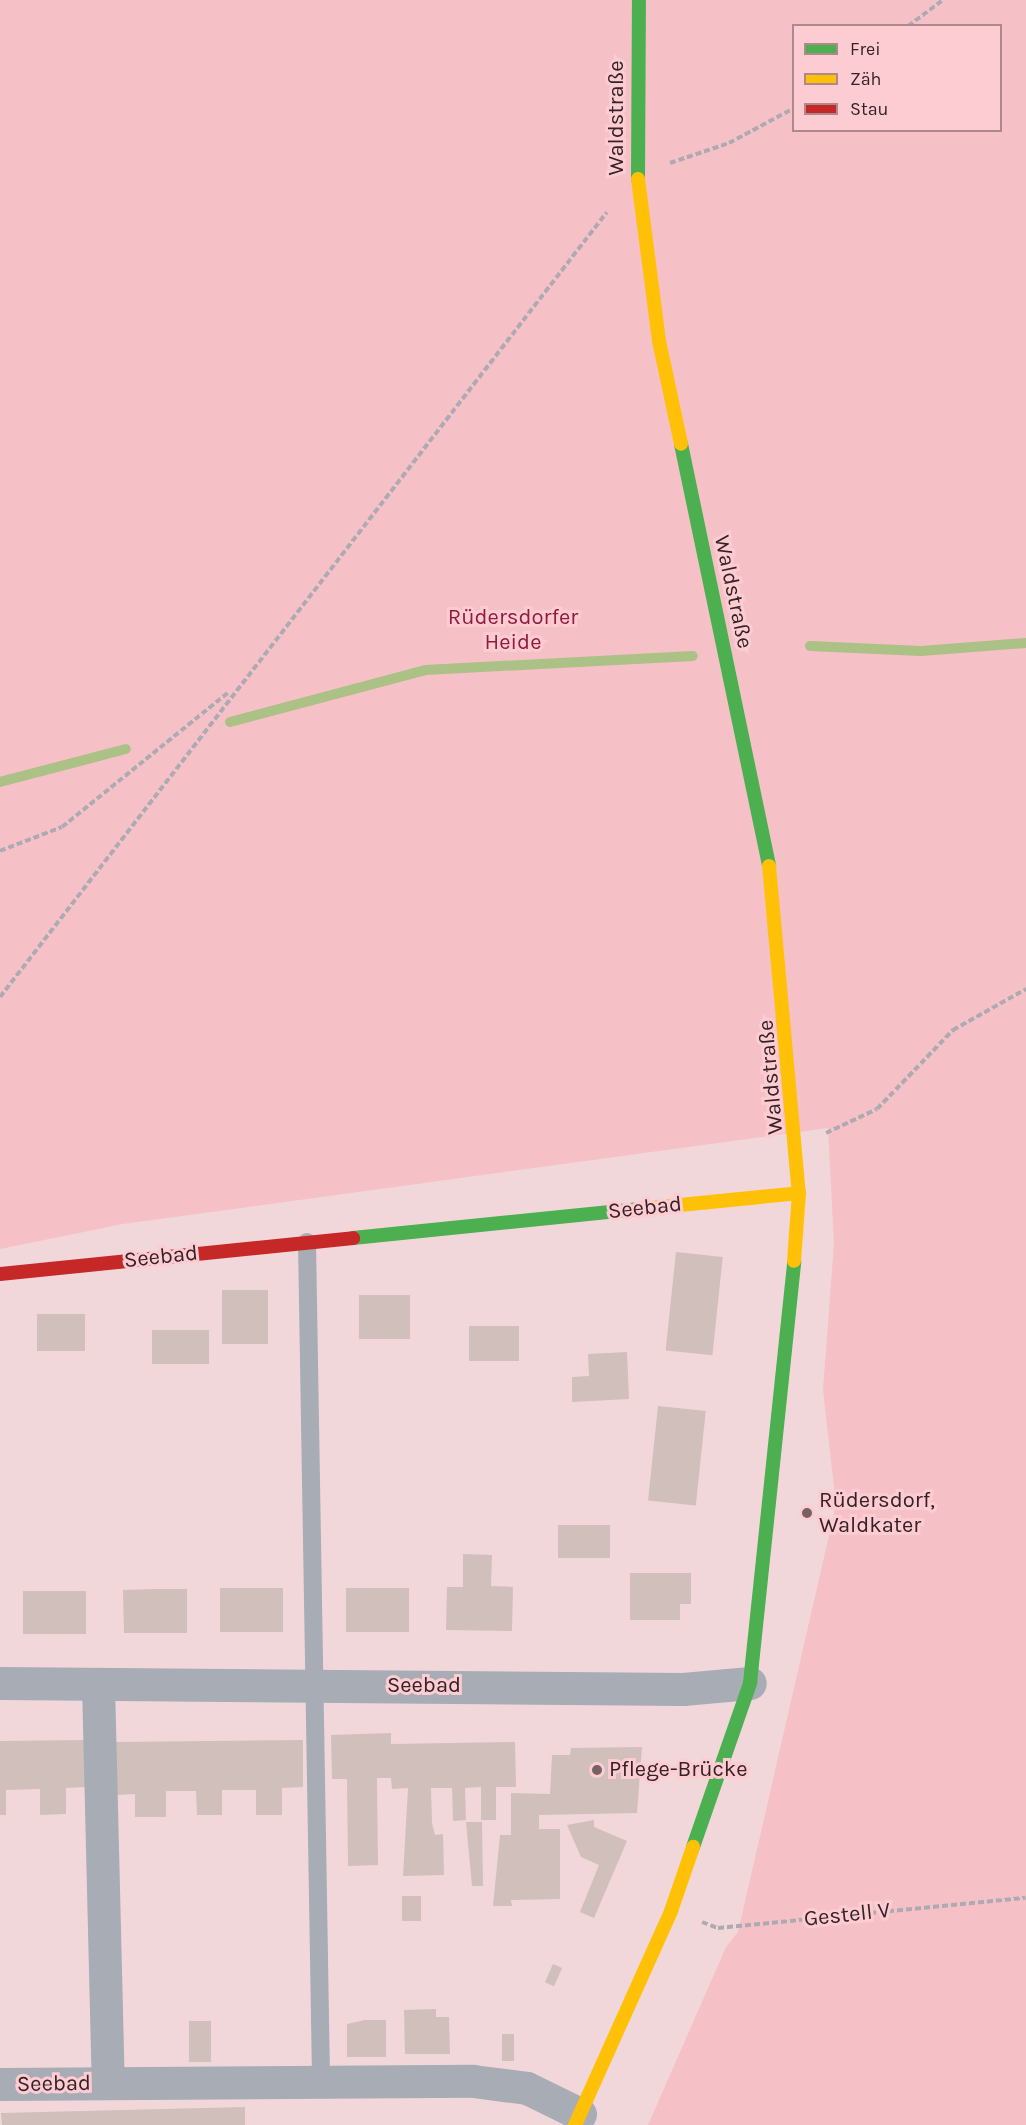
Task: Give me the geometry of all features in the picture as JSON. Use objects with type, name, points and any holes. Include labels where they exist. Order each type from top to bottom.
[{"type":"street","name":"Waldstraße","points":[[639,0],[637,175],[659,340],[771,875],[798,1146],[799,1193]]},
{"type":"street","name":"Seebad","points":[[0,1274],[799,1193],[786,1366],[750,1683],[670,1911],[578,2119],[527,2088],[484,2083],[321,2081],[0,2084]]},
{"type":"street","name":"Seebad","points":[[0,1683],[683,1689],[750,1683]]},
{"type":"street","name":"Seebad","points":[[98,1684],[108,2083]]},
{"type":"lane","points":[[307,1242],[321,2081]]},
{"type":"path","points":[[911,24],[943,0]]},
{"type":"path","points":[[0,997],[235,687],[637,175],[729,143],[792,109]]},
{"type":"path","points":[[0,851],[62,827],[235,687]]},
{"type":"path","points":[[798,1146],[877,1109],[953,1030],[1026,988]]},
{"type":"path","name":"Gestell V","points":[[670,1911],[718,1928],[1026,1898]]},
{"type":"green space","name":"Rüdersdorfer Heide","points":[[0,0],[1026,0],[1026,2125],[648,2125],[726,1947],[738,1932],[836,1505],[823,1390],[834,1244],[828,1128],[123,1224],[0,1249]]},
{"type":"building","points":[[676,1252],[723,1257],[712,1355],[666,1350]]},
{"type":"building","points":[[222,1290],[268,1290],[268,1344],[222,1344]]},
{"type":"building","points":[[359,1295],[410,1295],[410,1339],[359,1339]]},
{"type":"building","points":[[37,1314],[85,1314],[85,1351],[37,1351]]},
{"type":"building","points":[[469,1326],[519,1326],[519,1361],[469,1361]]},
{"type":"building","points":[[152,1330],[209,1330],[209,1364],[152,1364]]},
{"type":"building","points":[[627,1352],[629,1399],[572,1402],[572,1377],[589,1376],[588,1354]]},
{"type":"building","points":[[658,1406],[706,1411],[696,1505],[648,1500]]},
{"type":"building","points":[[558,1525],[610,1525],[610,1558],[558,1558]]},
{"type":"building","points":[[463,1554],[492,1555],[491,1586],[513,1587],[512,1631],[446,1630],[447,1587],[463,1587]]},
{"type":"building","points":[[630,1573],[691,1573],[691,1604],[680,1604],[680,1620],[630,1620]]},
{"type":"building","points":[[220,1588],[283,1588],[283,1632],[220,1632]]},
{"type":"building","points":[[346,1588],[409,1588],[409,1632],[346,1632]]},
{"type":"building","points":[[187,1589],[187,1633],[124,1633],[123,1590]]},
{"type":"building","points":[[23,1591],[86,1591],[86,1634],[23,1634]]},
{"type":"building","points":[[391,1733],[391,1744],[515,1742],[516,1787],[496,1787],[496,1820],[481,1820],[481,1787],[465,1788],[466,1820],[453,1821],[452,1788],[431,1788],[432,1823],[435,1835],[443,1834],[444,1875],[403,1876],[408,1788],[392,1789],[391,1778],[377,1778],[378,1865],[348,1866],[347,1779],[332,1779],[331,1735]]},
{"type":"building","points":[[87,1740],[87,1787],[66,1788],[66,1814],[40,1815],[40,1789],[6,1790],[6,1815],[0,1815],[0,1741]]},
{"type":"building","points":[[303,1740],[303,1787],[282,1788],[282,1815],[256,1815],[256,1790],[222,1790],[222,1815],[197,1815],[196,1791],[166,1791],[166,1817],[135,1817],[135,1794],[116,1795],[116,1742]]},
{"type":"building","points":[[642,1747],[637,1813],[539,1815],[539,1829],[560,1829],[560,1899],[511,1900],[512,1906],[493,1906],[500,1835],[511,1835],[511,1793],[550,1794],[552,1755],[570,1755],[571,1748]]},
{"type":"building","points":[[594,1820],[594,1827],[627,1841],[594,1918],[580,1912],[599,1865],[581,1857],[567,1825]]},
{"type":"building","points":[[466,1822],[482,1822],[483,1886],[472,1886]]},
{"type":"building","points":[[402,1896],[421,1896],[421,1921],[402,1921]]},
{"type":"building","points":[[553,1964],[562,1968],[554,1986],[545,1982]]},
{"type":"building","points":[[436,2009],[436,2017],[449,2017],[450,2054],[405,2054],[404,2010]]},
{"type":"building","points":[[365,2020],[386,2020],[386,2057],[347,2057],[347,2024]]},
{"type":"building","points":[[189,2021],[211,2021],[211,2062],[189,2062]]},
{"type":"building","points":[[502,2034],[514,2034],[514,2061],[502,2061]]},
{"type":"building","points":[[245,2107],[245,2125],[2,2125],[1,2113]]},
{"type":"waterway","points":[[810,646],[921,651],[1026,643]]},
{"type":"waterway","points":[[230,722],[425,670],[693,656]]},
{"type":"waterway","points":[[0,782],[126,749]]},
{"type":"traffic: fast","points":[[638,179],[639,0]]},
{"type":"traffic: fast","points":[[681,444],[769,866]]},
{"type":"traffic: fast","points":[[353,1238],[640,1209]]},
{"type":"traffic: fast","points":[[693,1847],[750,1683],[794,1261]]},
{"type":"traffic: slow","points":[[638,179],[659,341],[681,444]]},
{"type":"traffic: slow","points":[[769,866],[799,1193],[794,1261]]},
{"type":"traffic: slow","points":[[640,1209],[799,1193]]},
{"type":"traffic: slow","points":[[575,2125],[671,1911],[693,1847]]},
{"type":"traffic: jam","points":[[0,1274],[353,1238]]},
{"type":"place","name":"Rüdersdorf, Waldkater","points":[[807,1513]]},
{"type":"place","name":"Pflege-Brücke","points":[[597,1770]]}]
